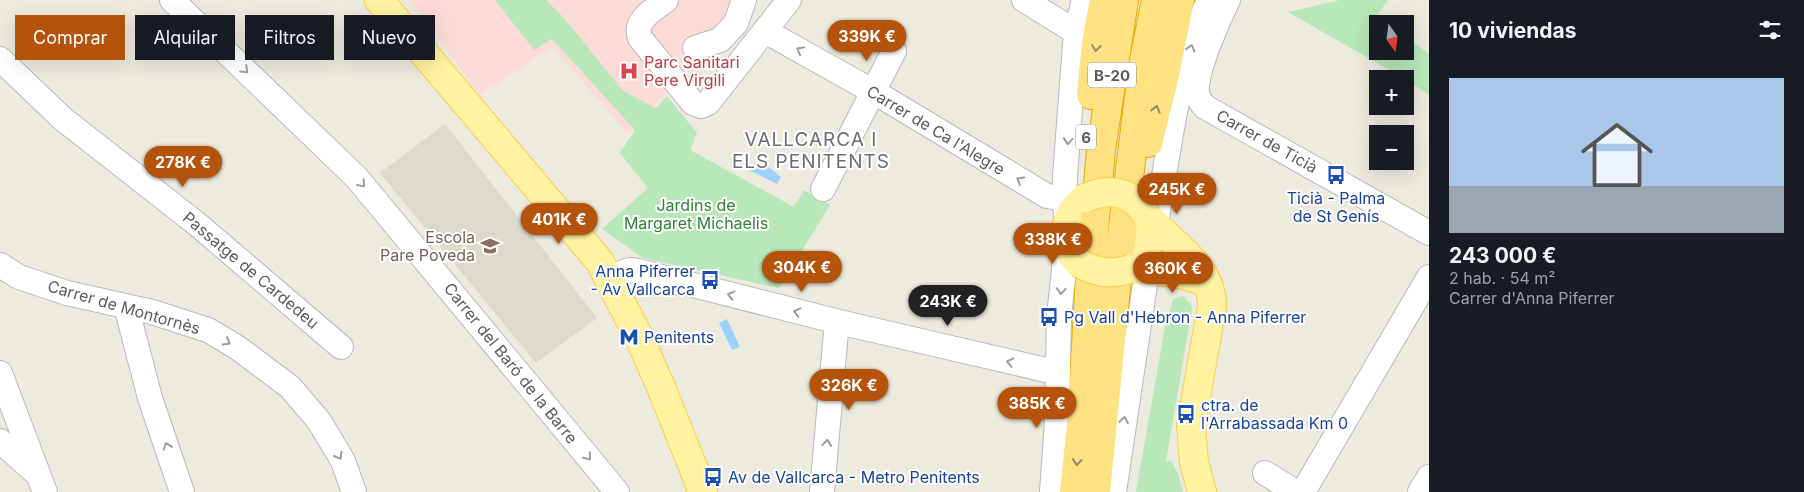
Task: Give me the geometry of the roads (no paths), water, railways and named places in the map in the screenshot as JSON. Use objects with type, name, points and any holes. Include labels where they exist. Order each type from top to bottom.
[{"type":"highway","name":"6","points":[[1076,228],[1096,43],[1104,0]]},
{"type":"highway","name":"B-20","points":[[1074,492],[1082,415],[1076,228],[1101,150],[1124,0]]},
{"type":"highway","name":"B-20","points":[[1096,492],[1142,247],[1142,65],[1156,0]]},
{"type":"highway","points":[[1142,247],[1164,79],[1180,0]]},
{"type":"main road","points":[[379,0],[585,243],[609,277],[640,339],[663,392],[702,492]]},
{"type":"main road","points":[[1142,247],[1117,273],[1091,270],[1076,228],[1102,192],[1122,193],[1135,200],[1142,247],[1179,273],[1193,276],[1207,283]]},
{"type":"main road","points":[[1142,247],[1196,262],[1207,283],[1212,298],[1191,426],[1194,462],[1202,492]]},
{"type":"street","name":"Carrer del Baró de la Barre","points":[[172,0],[357,178],[617,492]]},
{"type":"street","points":[[666,0],[642,19],[639,23],[638,33],[688,98],[696,105],[708,103],[789,0]]},
{"type":"street","points":[[695,48],[720,40],[736,23],[744,0]]},
{"type":"street","points":[[1024,0],[1076,32]]},
{"type":"street","points":[[1052,492],[1057,420],[1060,299],[1076,228],[1076,32],[1084,0]]},
{"type":"street","points":[[1114,492],[1142,247],[1183,74],[1194,37],[1210,0]]},
{"type":"street","name":"Carrer de Ticià","points":[[1228,0],[1218,20],[1206,53],[1198,87],[1198,98],[1204,107],[1429,233]]},
{"type":"street","name":"Carrer de Ca l'Alegre","points":[[765,31],[873,92],[1047,196],[1076,228]]},
{"type":"street","points":[[823,188],[894,51]]},
{"type":"street","name":"Passatge de Cardedeu","points":[[0,59],[63,119],[197,224],[341,347]]},
{"type":"street","name":"Carrer de Montornès","points":[[0,265],[19,277],[67,293],[152,312],[208,330],[238,348],[290,387],[319,421],[343,461],[354,492]]},
{"type":"street","points":[[609,277],[630,270],[638,271],[839,322],[1046,370],[1058,367]]},
{"type":"street","points":[[1303,492],[1429,277]]},
{"type":"street","points":[[126,306],[150,398],[182,492]]},
{"type":"street","points":[[822,492],[836,332],[839,322]]},
{"type":"street","points":[[0,374],[42,484]]},
{"type":"street","points":[[0,441],[42,484]]},
{"type":"street","points":[[1265,473],[1296,492]]},
{"type":"street","points":[[1420,492],[1429,477]]},
{"type":"water","points":[[754,163],[765,170],[767,166],[781,177],[777,184],[749,170]]},
{"type":"water","points":[[727,319],[740,347],[732,350],[719,323]]},
{"type":"place","name":"Parc Sanitari Pere Virgili","points":[[629,71]]},
{"type":"place","name":"Ticià - Palma de St Genís","points":[[1336,175]]},
{"type":"place","name":"Escola Pare Poveda","points":[[490,246]]},
{"type":"place","name":"Anna Piferrer - Av Vallcarca","points":[[710,280]]},
{"type":"place","name":"Pg Vall d'Hebron - Anna Piferrer","points":[[1049,317]]},
{"type":"place","name":"Penitents","points":[[629,337]]},
{"type":"place","name":"ctra. de l'Arrabassada Km 0","points":[[1186,414]]},
{"type":"place","name":"Av de Vallcarca - Metro Penitents","points":[[713,477]]},
{"type":"district","name":"VALLCARCA I ELS PENITENTS","points":[[811,150]]},
{"type":"park label","name":"Jardins de Margaret Michaelis","points":[[696,214]]}]
